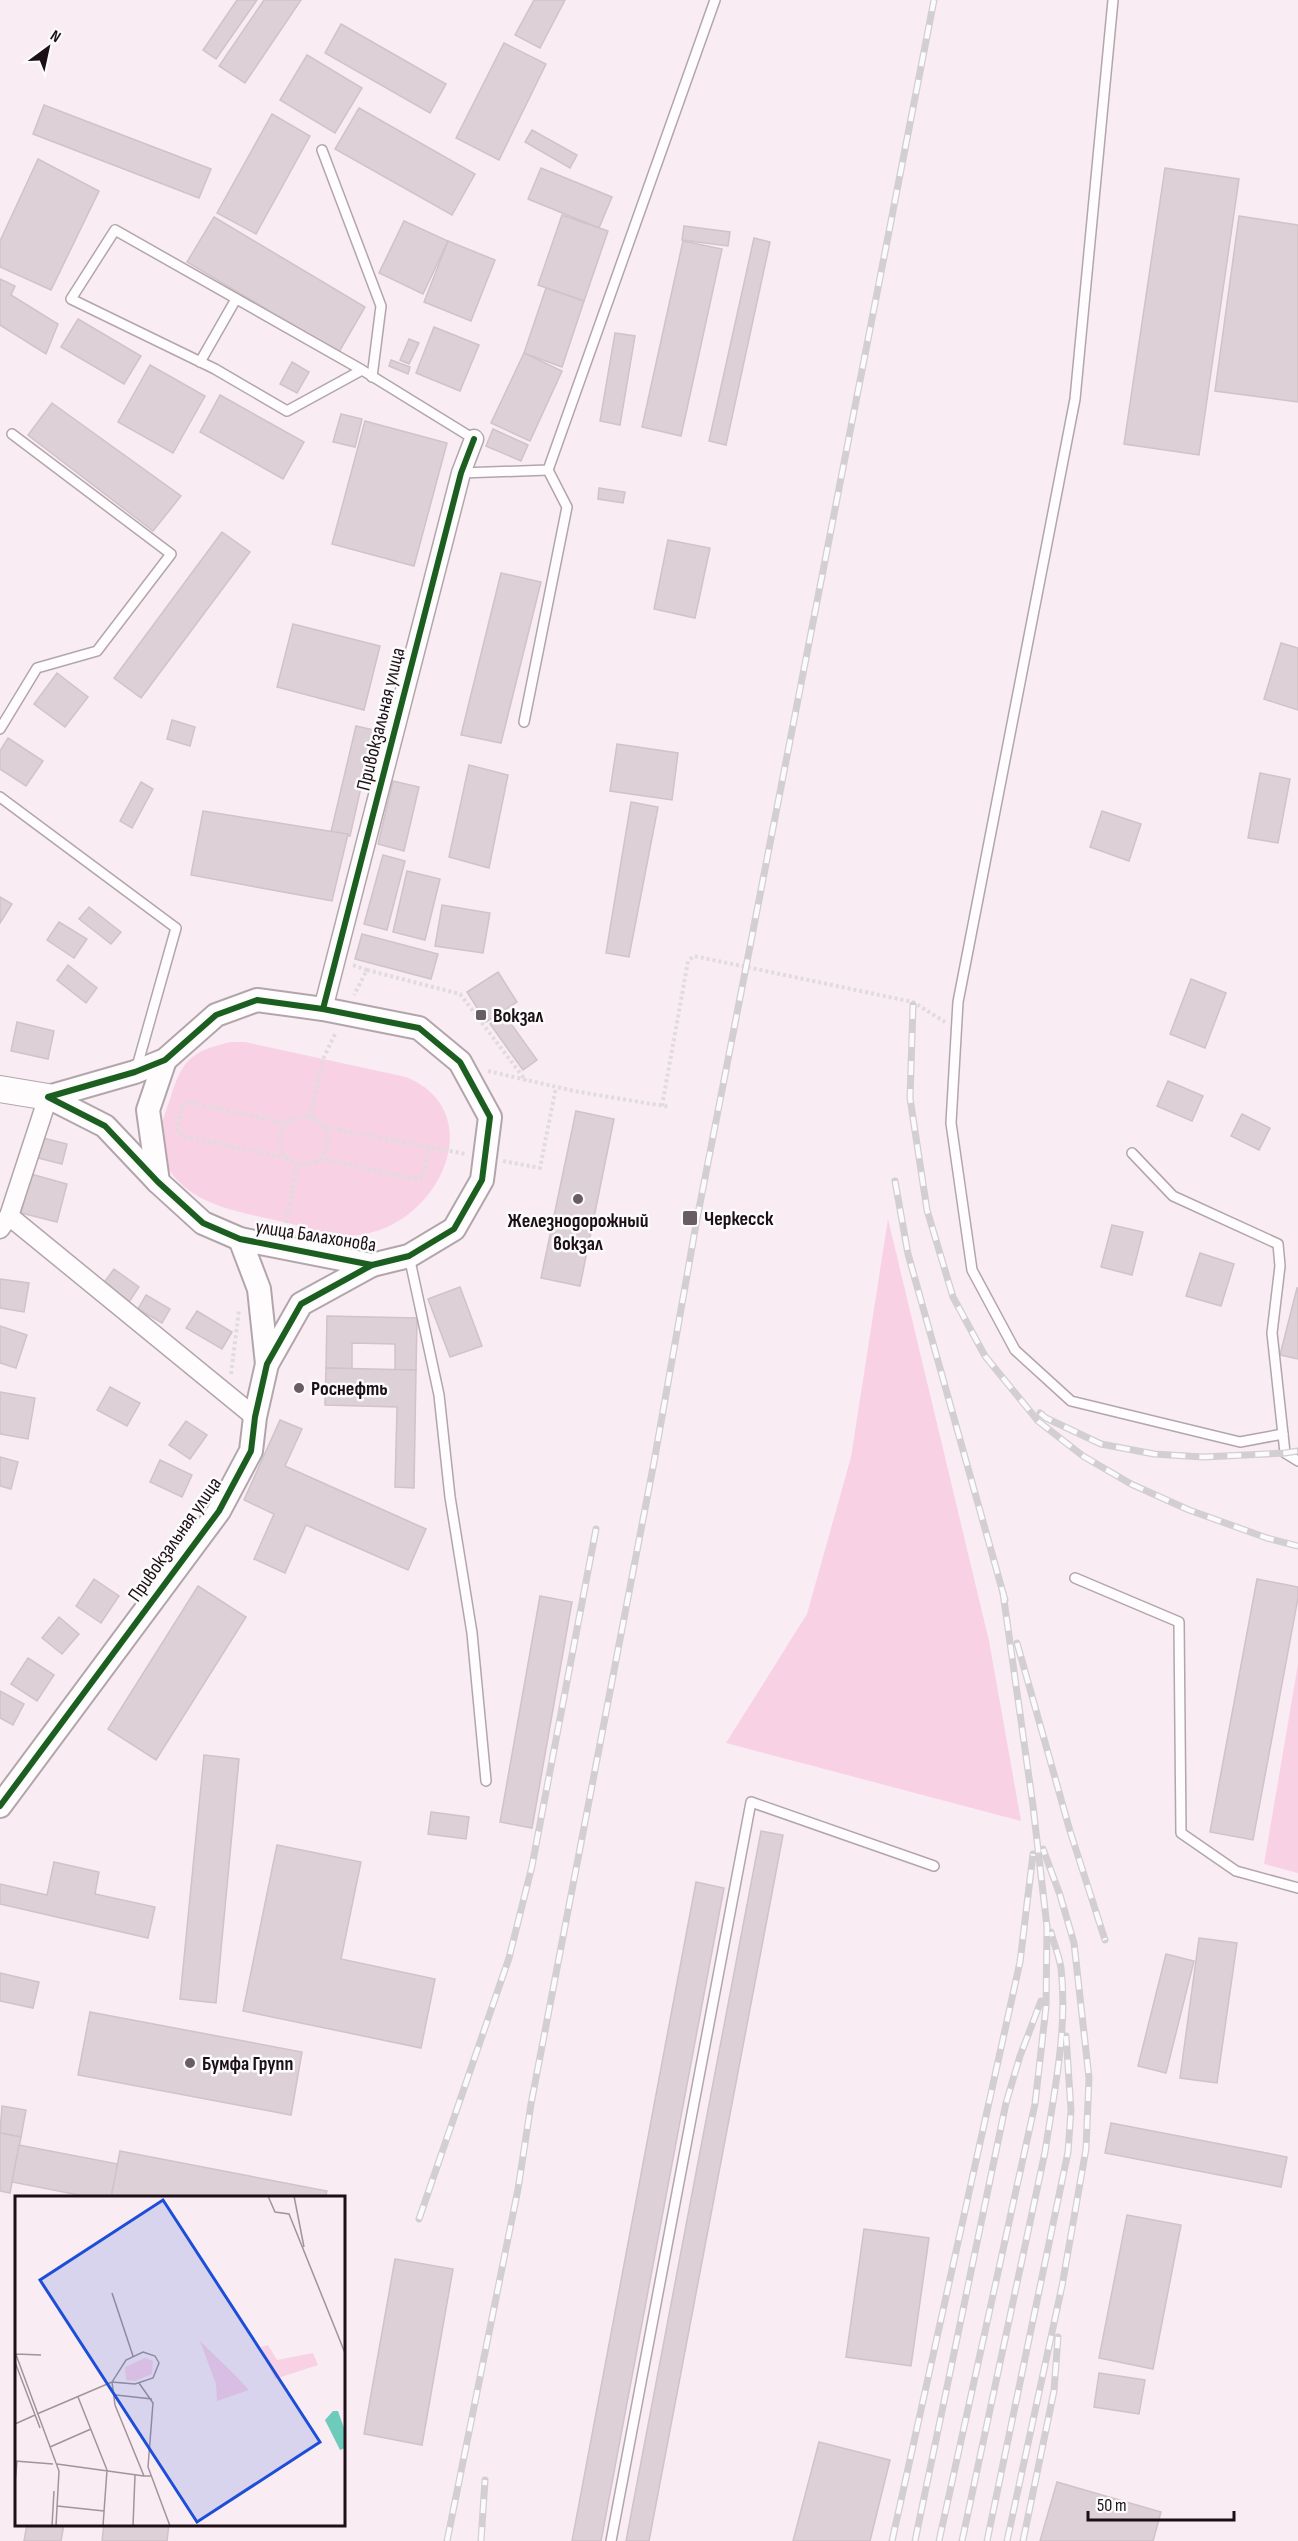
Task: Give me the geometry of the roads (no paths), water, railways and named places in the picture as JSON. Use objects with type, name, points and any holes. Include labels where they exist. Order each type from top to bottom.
[{"type":"main road","name":"улица Балахонова","points":[[0,1089],[48,1097]]},
{"type":"street","name":"Привокзальная улица","points":[[323,1009],[460,473],[474,439]]},
{"type":"street","name":"улица Балахонова","points":[[256,1000],[323,1009],[418,1028],[460,1062],[490,1117],[482,1180],[454,1229],[409,1256],[372,1265],[240,1239],[203,1223],[158,1182],[105,1126],[48,1097],[135,1072],[165,1060],[216,1015],[256,1000]]},
{"type":"street","points":[[158,1182],[148,1110],[165,1060]]},
{"type":"street","points":[[48,1097],[5,1222],[229,1394],[255,1417]]},
{"type":"street","name":"Привокзальная улица","points":[[240,1239],[259,1289],[267,1364]]},
{"type":"street","name":"Привокзальная улица","points":[[0,1806],[219,1511],[251,1451],[255,1417],[267,1364],[301,1304],[372,1265]]},
{"type":"lane","points":[[524,722],[567,507],[548,470],[715,0]]},
{"type":"lane","points":[[1113,0],[1075,399],[958,1002],[951,1123],[972,1270],[1015,1350],[1071,1401],[1240,1442],[1283,1434]]},
{"type":"lane","points":[[322,150],[381,306],[372,377]]},
{"type":"lane","points":[[362,370],[287,411],[200,362],[71,298],[115,230],[362,370],[474,439]]},
{"type":"lane","points":[[200,362],[236,299]]},
{"type":"lane","points":[[0,729],[37,668],[97,651],[171,554],[12,434]]},
{"type":"lane","points":[[460,473],[548,470]]},
{"type":"lane","points":[[0,797],[176,928],[135,1072]]},
{"type":"lane","points":[[1132,1153],[1173,1196],[1278,1244],[1280,1266],[1272,1333],[1285,1453],[1298,1461]]},
{"type":"lane","points":[[409,1256],[439,1395],[450,1497],[472,1633],[486,1781]]},
{"type":"lane","points":[[1075,1578],[1179,1622],[1181,1833],[1236,1871],[1298,1888]]},
{"type":"lane","points":[[611,2541],[751,1802],[934,1866]]},
{"type":"railway","points":[[447,2541],[518,2189],[531,2104],[654,1462],[697,1219],[934,0]]},
{"type":"railway","points":[[913,1005],[910,1098],[927,1210],[953,1297],[985,1356],[1038,1421],[1083,1456],[1131,1484],[1189,1510],[1267,1538],[1298,1546]]},
{"type":"railway","points":[[895,1181],[908,1254],[1005,1600]]},
{"type":"railway","points":[[1040,1413],[1101,1444],[1154,1454],[1203,1457],[1298,1451]]},
{"type":"railway","points":[[419,2219],[509,1958],[532,1866],[596,1529]]},
{"type":"railway","points":[[939,2541],[1035,2104],[1046,2007],[1047,1927],[1033,1806],[1003,1593]]},
{"type":"railway","points":[[1017,1643],[1070,1831],[1105,1940]]},
{"type":"railway","points":[[1007,2541],[1062,2286],[1086,2149],[1089,2078],[1074,1943],[1043,1849]]},
{"type":"railway","points":[[892,2541],[1020,1962],[1033,1854]]},
{"type":"railway","points":[[962,2541],[1045,2152],[1056,2083],[1063,1991],[1061,1968],[1051,1932]]},
{"type":"railway","points":[[915,2541],[1006,2103],[1020,2056],[1041,2001]]},
{"type":"railway","points":[[987,2541],[1068,2152],[1071,2110],[1066,2036]]},
{"type":"railway","points":[[1023,2541],[1054,2391],[1058,2337]]},
{"type":"railway","points":[[481,2541],[485,2480]]},
{"type":"place","name":"Вокзал","points":[[481,1015]]},
{"type":"place","name":"Железнодорожный вокзал","points":[[578,1199]]},
{"type":"place","name":"Черкесск","points":[[690,1218]]},
{"type":"place","name":"Роснефть","points":[[299,1388]]},
{"type":"place","name":"Бумфа Групп","points":[[190,2063]]}]
